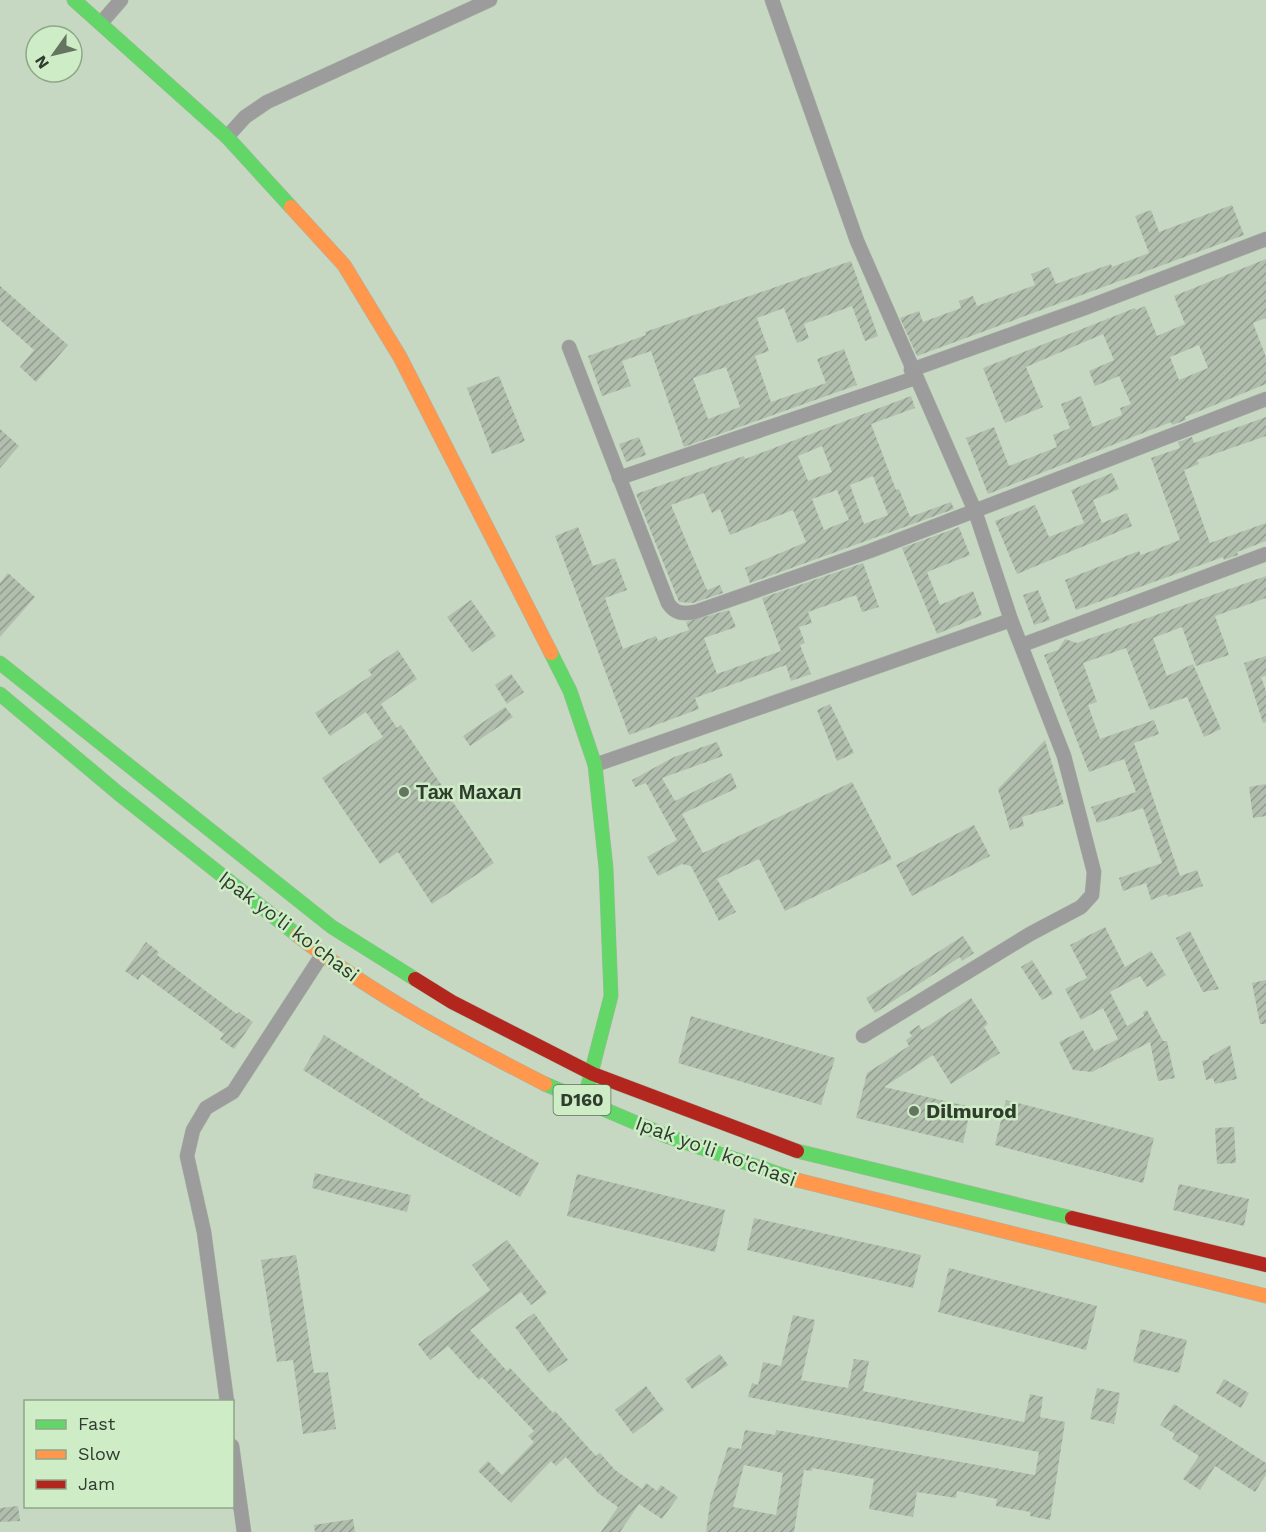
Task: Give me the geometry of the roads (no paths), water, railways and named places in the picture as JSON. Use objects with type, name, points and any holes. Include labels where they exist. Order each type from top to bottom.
[{"type":"main road","points":[[74,0],[227,137],[344,265],[389,336],[499,547],[570,691],[595,765],[606,868],[611,996],[584,1101]]},
{"type":"main road","name":"Ipak yo'li ko'chasi","points":[[0,663],[332,927],[452,1002],[592,1074],[805,1154],[1266,1265]]},
{"type":"main road","name":"Ipak yo'li ko'chasi","points":[[0,694],[118,793],[322,955],[442,1032],[584,1101],[669,1137],[817,1187],[1266,1296]]},
{"type":"street","points":[[101,23],[121,0]]},
{"type":"street","points":[[227,137],[245,117],[267,102],[490,0]]},
{"type":"street","points":[[772,0],[857,241],[913,374],[975,511],[1011,620],[1064,756],[1094,872],[1092,895],[1068,915],[1030,934],[863,1036]]},
{"type":"street","points":[[619,478],[913,374],[1266,239]]},
{"type":"street","points":[[569,347],[668,603],[672,610],[679,613],[695,612],[773,586],[1266,399]]},
{"type":"street","points":[[1022,645],[1266,554]]},
{"type":"street","points":[[595,765],[1011,620]]},
{"type":"street","points":[[226,1400],[204,1232],[187,1156],[193,1130],[206,1108],[233,1092],[322,955]]},
{"type":"street","points":[[234,1460],[244,1532]]},
{"type":"place","name":"Таж Махал","points":[[404,792]]},
{"type":"place","name":"Dilmurod","points":[[914,1111]]}]
